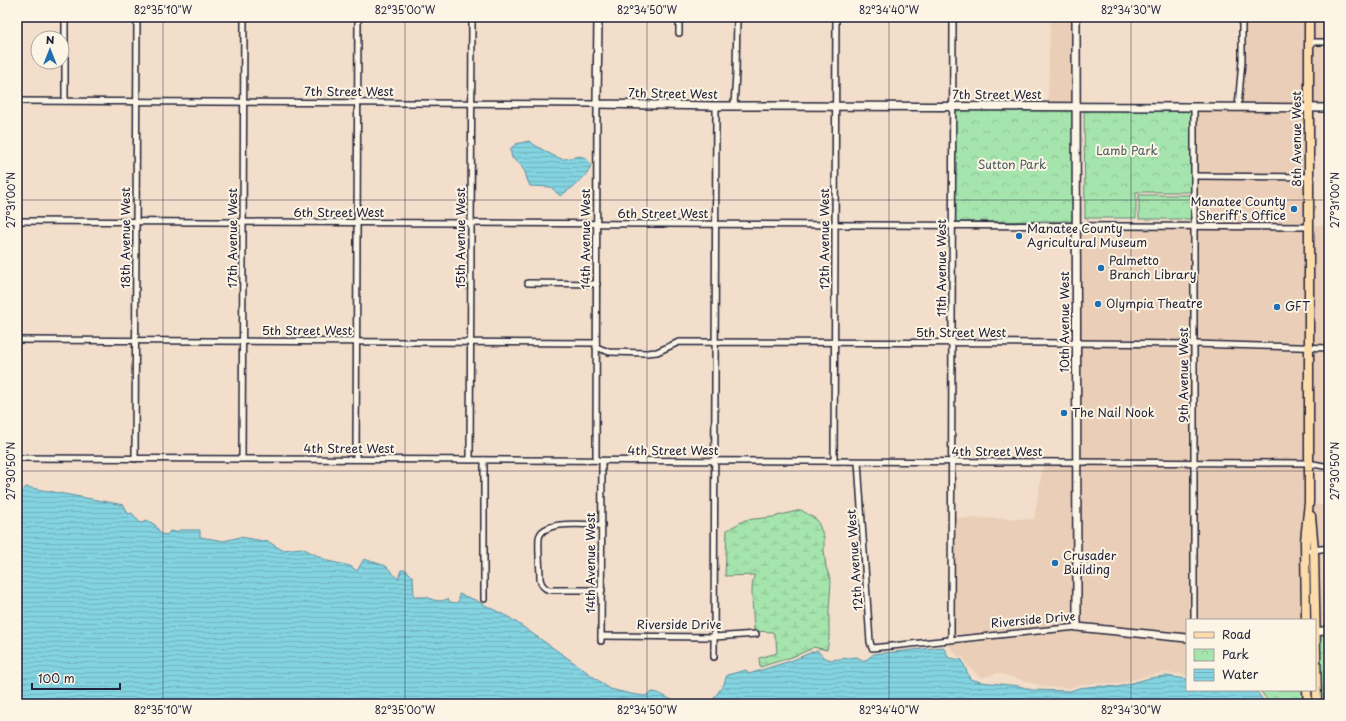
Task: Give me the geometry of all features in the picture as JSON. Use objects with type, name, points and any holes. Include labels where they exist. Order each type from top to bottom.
[{"type":"main road","name":"8th Avenue West","points":[[1310,17],[1308,463],[1310,551],[1315,619]]},
{"type":"main road","name":"8th Avenue West","points":[[1306,619],[1305,579],[1310,551]]},
{"type":"main road","points":[[1305,579],[1309,598],[1310,619]]},
{"type":"main road","name":"8th Avenue West","points":[[1316,632],[1318,704]]},
{"type":"main road","points":[[1307,691],[1308,704]]},
{"type":"main road","points":[[1313,691],[1313,704]]},
{"type":"street","points":[[65,17],[65,101]]},
{"type":"street","name":"18th Avenue West","points":[[135,459],[137,17]]},
{"type":"street","name":"17th Avenue West","points":[[242,459],[244,17]]},
{"type":"street","points":[[356,460],[358,17]]},
{"type":"street","name":"15th Avenue West","points":[[470,460],[472,17]]},
{"type":"street","name":"14th Avenue West","points":[[596,460],[598,17]]},
{"type":"street","points":[[679,17],[679,33]]},
{"type":"street","points":[[734,106],[737,65],[737,17]]},
{"type":"street","name":"12th Avenue West","points":[[834,461],[836,17]]},
{"type":"street","name":"11th Avenue West","points":[[951,639],[953,17]]},
{"type":"street","name":"10th Avenue West","points":[[1076,17],[1077,627]]},
{"type":"street","points":[[1238,107],[1242,61],[1242,17]]},
{"type":"street","points":[[1310,42],[1329,42]]},
{"type":"street","name":"7th Street West","points":[[17,101],[472,103],[716,106],[1329,108]]},
{"type":"street","points":[[714,658],[716,106]]},
{"type":"street","name":"9th Avenue West","points":[[1194,107],[1194,619]]},
{"type":"street","points":[[1194,176],[1309,177]]},
{"type":"street","name":"6th Street West","points":[[17,221],[1309,227]]},
{"type":"street","points":[[528,283],[597,284]]},
{"type":"street","name":"5th Street West","points":[[17,340],[471,342],[596,345],[609,352],[647,353],[657,352],[679,342],[1076,342],[1329,348]]},
{"type":"street","name":"4th Street West","points":[[17,458],[1308,463],[1329,468]]},
{"type":"street","points":[[484,460],[484,599]]},
{"type":"street","name":"14th Avenue West","points":[[601,639],[602,460]]},
{"type":"street","name":"12th Avenue West","points":[[858,462],[870,642],[872,648],[880,648]]},
{"type":"street","points":[[602,526],[552,526],[544,530],[540,538],[540,579],[544,588],[549,590],[602,590]]},
{"type":"street","points":[[1310,551],[1329,548]]},
{"type":"street","name":"Riverside Drive","points":[[880,648],[951,639],[1077,627],[1186,638]]},
{"type":"street","points":[[1316,632],[1329,630]]},
{"type":"street","name":"Riverside Drive","points":[[601,639],[714,637],[756,634]]},
{"type":"shaded area","points":[[1050,17],[1073,17],[1073,102],[1048,103]]},
{"type":"shaded area","points":[[1245,17],[1306,17],[1306,104],[1241,104],[1245,61]]},
{"type":"shaded area","points":[[1313,17],[1329,17],[1329,39],[1313,38]]},
{"type":"shaded area","points":[[1313,45],[1329,45],[1329,105],[1312,104]]},
{"type":"shaded area","points":[[1197,110],[1306,111],[1306,174],[1197,173]]},
{"type":"shaded area","points":[[1197,180],[1306,181],[1306,223],[1197,223]]},
{"type":"shaded area","points":[[1313,225],[1329,226],[1329,345],[1312,345]]},
{"type":"shaded area","points":[[1079,229],[1191,230],[1191,341],[1079,339]]},
{"type":"shaded area","points":[[1197,230],[1306,230],[1306,345],[1198,341]]},
{"type":"shaded area","points":[[1079,346],[1191,348],[1191,459],[1080,459]]},
{"type":"shaded area","points":[[1198,348],[1306,351],[1305,460],[1197,460]]},
{"type":"shaded area","points":[[1312,352],[1329,352],[1329,464],[1311,461]]},
{"type":"shaded area","points":[[1043,466],[1074,466],[1074,624],[954,635],[956,575],[955,518],[1034,519]]},
{"type":"shaded area","points":[[1080,466],[1191,466],[1191,619],[1186,619],[1186,634],[1080,624]]},
{"type":"shaded area","points":[[1197,466],[1305,467],[1306,499],[1302,619],[1198,619]]},
{"type":"shaded area","points":[[1312,504],[1329,506],[1329,545],[1317,546]]},
{"type":"shaded area","points":[[1329,551],[1329,627],[1319,628],[1317,553]]},
{"type":"shaded area","points":[[1077,630],[1186,641],[1186,675],[1165,673],[1150,675],[1117,684],[1096,683],[1079,685],[1070,688],[1044,687],[998,673],[981,678],[967,665],[964,658],[958,656],[949,646],[950,642]]},
{"type":"green space","name":"Sutton Park","points":[[955,109],[1074,109],[1073,221],[955,222]]},
{"type":"green space","name":"Lamb Park","points":[[1192,109],[1191,192],[1136,192],[1136,218],[1085,218],[1084,110]]},
{"type":"green space","points":[[1139,195],[1191,195],[1191,219],[1139,219]]},
{"type":"green space","points":[[801,510],[817,520],[824,537],[826,567],[831,581],[829,639],[827,650],[813,647],[792,657],[760,667],[759,658],[777,653],[776,640],[773,632],[754,631],[752,585],[755,575],[725,576],[727,530],[745,520],[773,517]]},
{"type":"green space","points":[[1329,634],[1329,704],[1321,704],[1319,635]]},
{"type":"green space","points":[[1261,691],[1303,691],[1304,704],[1270,704]]},
{"type":"water","points":[[529,141],[556,157],[567,159],[578,156],[585,158],[591,165],[587,174],[573,187],[560,196],[551,187],[530,186],[525,172],[520,164],[512,158],[510,149],[516,144]]},
{"type":"water","points":[[26,487],[124,505],[128,514],[132,513],[139,522],[142,523],[147,520],[155,525],[161,534],[167,535],[170,531],[200,530],[200,537],[224,541],[240,537],[269,542],[282,550],[302,548],[328,561],[350,566],[357,571],[364,559],[386,566],[398,579],[401,570],[406,570],[413,577],[414,597],[427,597],[433,600],[441,601],[448,599],[450,602],[457,603],[459,600],[459,594],[475,600],[510,618],[610,689],[645,696],[653,692],[658,693],[676,702],[684,704],[17,704],[17,492],[22,492]]},
{"type":"water","points":[[943,647],[949,658],[962,660],[970,679],[981,682],[1019,686],[1032,690],[1070,691],[1079,688],[1097,686],[1118,687],[1150,678],[1166,676],[1186,679],[1186,691],[1255,691],[1266,704],[710,704],[724,684],[727,675],[746,670],[749,674],[793,660],[817,650],[823,657],[831,660],[857,657],[862,660],[866,660],[874,654]]},
{"type":"place","name":"Manatee County Sheriff's Office","points":[[1294,209]]},
{"type":"place","name":"Manatee County Agricultural Museum","points":[[1019,236]]},
{"type":"place","name":"Palmetto Branch Library","points":[[1101,268]]},
{"type":"place","name":"Olympia Theatre","points":[[1098,304]]},
{"type":"place","name":"GFT","points":[[1277,307]]},
{"type":"place","name":"The Nail Nook","points":[[1064,413]]},
{"type":"place","name":"Crusader Building","points":[[1055,563]]}]
